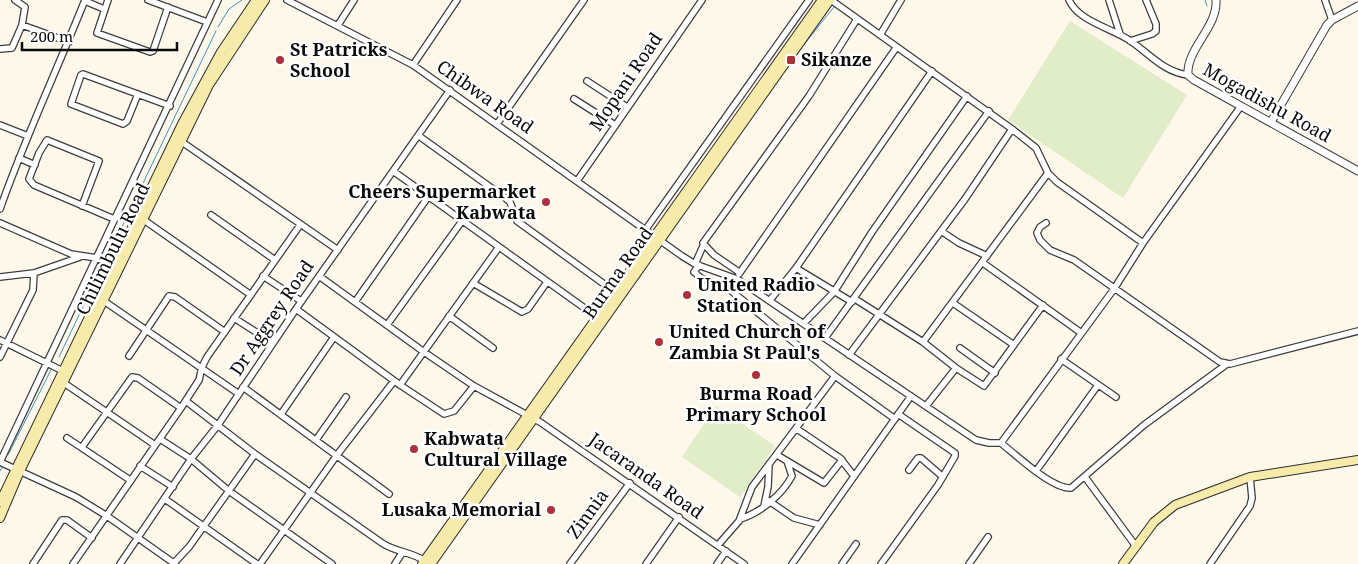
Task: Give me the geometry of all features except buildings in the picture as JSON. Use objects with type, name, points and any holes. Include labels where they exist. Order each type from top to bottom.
[{"type":"main road","name":"Chilimbulu Road","points":[[0,518],[17,470],[113,265],[210,72],[256,0]]},
{"type":"main road","name":"Chilimbulu Road","points":[[0,502],[64,383],[214,77],[266,0]]},
{"type":"main road","name":"Burma Road","points":[[426,563],[657,238],[822,0]]},
{"type":"main road","name":"Burma Road","points":[[531,417],[597,317],[831,0]]},
{"type":"main road","points":[[1123,564],[1135,545],[1163,513],[1175,505],[1250,477],[1358,460]]},
{"type":"street","points":[[0,49],[12,48],[22,25],[25,7],[15,0]]},
{"type":"street","points":[[108,0],[97,33],[150,52],[154,51],[168,7]]},
{"type":"street","points":[[148,0],[207,22]]},
{"type":"street","points":[[218,0],[170,106],[114,219],[0,462],[76,497],[107,516],[174,564],[189,548],[255,454]]},
{"type":"street","name":"Chibwa Road","points":[[287,0],[413,65],[697,265]]},
{"type":"street","points":[[338,25],[354,0]]},
{"type":"street","points":[[413,65],[456,0]]},
{"type":"street","points":[[497,124],[584,0]]},
{"type":"street","name":"Mopani Road","points":[[577,181],[702,0]]},
{"type":"street","points":[[646,230],[809,0]]},
{"type":"street","points":[[831,0],[1012,129],[1036,148],[1048,173],[1065,188],[1143,243]]},
{"type":"street","points":[[880,35],[901,0]]},
{"type":"street","points":[[1069,0],[1080,14],[1130,40],[1145,54],[1162,65],[1188,75],[1189,65],[1214,15],[1216,0]]},
{"type":"street","points":[[1109,0],[1120,34]]},
{"type":"street","points":[[1130,40],[1152,34],[1156,31],[1156,24],[1146,0]]},
{"type":"street","points":[[1325,0],[1332,20]]},
{"type":"street","points":[[0,209],[19,158],[85,1],[104,9]]},
{"type":"street","points":[[1271,122],[1312,50],[1332,20],[1358,6]]},
{"type":"street","points":[[857,19],[809,96],[724,212],[703,246],[694,272],[701,278],[729,289],[835,376],[956,453],[943,477],[881,564]]},
{"type":"street","points":[[22,25],[68,42]]},
{"type":"street","points":[[737,279],[739,272],[896,48]]},
{"type":"street","points":[[770,300],[796,268],[932,71]]},
{"type":"street","points":[[138,94],[127,121],[123,124],[71,104],[81,75],[84,74],[138,94],[170,106]]},
{"type":"street","name":"Mogadishu Road","points":[[1188,75],[1358,171]]},
{"type":"street","points":[[587,81],[627,107]]},
{"type":"street","name":"Dr Aggrey Road","points":[[120,564],[191,459],[218,425],[301,301],[450,90]]},
{"type":"street","points":[[804,324],[834,292],[872,232],[967,96]]},
{"type":"street","points":[[574,99],[615,125]]},
{"type":"street","points":[[1001,443],[1080,332],[1114,288],[1143,243],[1241,106]]},
{"type":"street","points":[[825,338],[988,111]]},
{"type":"street","points":[[0,125],[28,136]]},
{"type":"street","points":[[849,355],[941,231],[1012,129]]},
{"type":"street","points":[[418,136],[504,197],[510,202],[517,221],[615,292]]},
{"type":"street","points":[[82,206],[98,160],[47,140],[35,165],[30,179],[31,182],[82,206],[114,219]]},
{"type":"street","points":[[182,142],[338,250]]},
{"type":"street","points":[[19,158],[35,165]]},
{"type":"street","points":[[393,171],[597,317]]},
{"type":"street","points":[[923,342],[1048,173]]},
{"type":"street","points":[[355,302],[428,196]]},
{"type":"street","points":[[211,215],[275,260]]},
{"type":"street","points":[[144,220],[251,295]]},
{"type":"street","points":[[387,325],[462,221]]},
{"type":"street","points":[[0,223],[80,257],[97,258],[113,265]]},
{"type":"street","points":[[1046,223],[1040,227],[1037,233],[1046,247],[1071,258],[1217,361],[1227,364]]},
{"type":"street","points":[[75,564],[130,480],[181,408],[199,380],[202,367],[234,318],[300,225]]},
{"type":"street","points":[[941,231],[959,243],[987,256]]},
{"type":"street","points":[[703,246],[739,272]]},
{"type":"street","points":[[260,563],[337,456],[424,352],[499,247]]},
{"type":"street","points":[[0,277],[34,273],[80,257]]},
{"type":"street","points":[[983,263],[1080,332]]},
{"type":"street","points":[[697,265],[737,279],[976,440],[1001,443],[1036,470],[1068,488],[1074,487],[1144,425],[1227,364],[1358,331]]},
{"type":"street","points":[[796,268],[834,292],[853,300],[923,342],[956,368],[984,386],[1043,305]]},
{"type":"street","points":[[0,357],[33,290],[34,273]]},
{"type":"street","points":[[263,276],[301,301]]},
{"type":"street","name":"Jacaranda Road","points":[[319,276],[474,386],[531,417],[630,482],[744,564]]},
{"type":"street","points":[[473,283],[522,312],[528,309],[547,282]]},
{"type":"street","points":[[130,356],[166,298],[172,296],[225,332]]},
{"type":"street","points":[[104,301],[239,394]]},
{"type":"street","points":[[953,303],[1014,346]]},
{"type":"street","points":[[296,310],[397,383],[446,414],[454,412],[474,386]]},
{"type":"street","points":[[449,316],[493,348]]},
{"type":"street","points":[[234,318],[273,343]]},
{"type":"street","points":[[281,414],[334,337]]},
{"type":"street","points":[[0,340],[63,371]]},
{"type":"street","points":[[960,348],[995,373]]},
{"type":"street","points":[[1061,359],[1116,397]]},
{"type":"street","points":[[926,406],[956,368]]},
{"type":"street","points":[[718,545],[740,519],[750,490],[835,376]]},
{"type":"street","points":[[82,447],[105,412],[132,377],[138,378],[181,408]]},
{"type":"street","points":[[64,383],[155,446]]},
{"type":"street","points":[[1036,470],[1098,384]]},
{"type":"street","points":[[243,387],[389,494]]},
{"type":"street","points":[[792,564],[911,396]]},
{"type":"street","points":[[316,440],[346,397]]},
{"type":"street","points":[[186,400],[255,454],[382,544],[402,553],[418,556],[426,563]]},
{"type":"street","points":[[797,429],[842,460],[854,476]]},
{"type":"street","points":[[67,438],[130,480]]},
{"type":"street","points":[[160,439],[191,459],[229,491],[332,564]]},
{"type":"street","points":[[777,455],[824,484],[842,460]]},
{"type":"street","points":[[909,470],[918,458],[921,458],[943,477]]},
{"type":"street","points":[[740,519],[754,515],[776,497],[791,478],[787,461]]},
{"type":"street","points":[[764,506],[770,464]]},
{"type":"street","points":[[140,466],[173,487]]},
{"type":"street","points":[[1085,477],[1135,545]]},
{"type":"street","points":[[1210,564],[1250,506],[1252,498],[1250,477]]},
{"type":"street","name":"Zinnia","points":[[570,564],[630,482]]},
{"type":"street","points":[[165,499],[260,563],[269,564]]},
{"type":"street","points":[[769,501],[794,518],[820,525]]},
{"type":"street","points":[[646,564],[680,518]]},
{"type":"street","points":[[33,564],[62,520],[67,520],[92,538]]},
{"type":"street","points":[[968,564],[988,537]]},
{"type":"street","points":[[842,564],[856,544]]},
{"type":"street","points":[[717,564],[726,551]]},
{"type":"street","points":[[395,564],[402,553]]},
{"type":"green space","points":[[1070,21],[1187,95],[1123,198],[1008,120]]},
{"type":"green space","points":[[716,406],[775,446],[740,497],[682,457]]},
{"type":"waterway","points":[[218,27],[229,9],[242,0]]},
{"type":"waterway","points":[[1205,0],[1207,6]]},
{"type":"waterway","points":[[798,52],[834,7]]},
{"type":"waterway","points":[[109,254],[216,31]]},
{"type":"waterway","points":[[59,357],[102,267]]},
{"type":"waterway","points":[[8,455],[51,370]]},
{"type":"waterway","points":[[0,471],[2,467]]},
{"type":"place","name":"St Patricks School","points":[[280,60]]},
{"type":"place","name":"Sikanze","points":[[791,60]]},
{"type":"place","name":"Cheers Supermarket Kabwata","points":[[546,202]]},
{"type":"place","name":"United Radio Station","points":[[687,295]]},
{"type":"place","name":"United Church of Zambia St Paul's","points":[[659,342]]},
{"type":"place","name":"Burma Road Primary School","points":[[756,375]]},
{"type":"place","name":"Kabwata Cultural Village","points":[[414,449]]},
{"type":"place","name":"Lusaka Memorial","points":[[551,510]]}]
